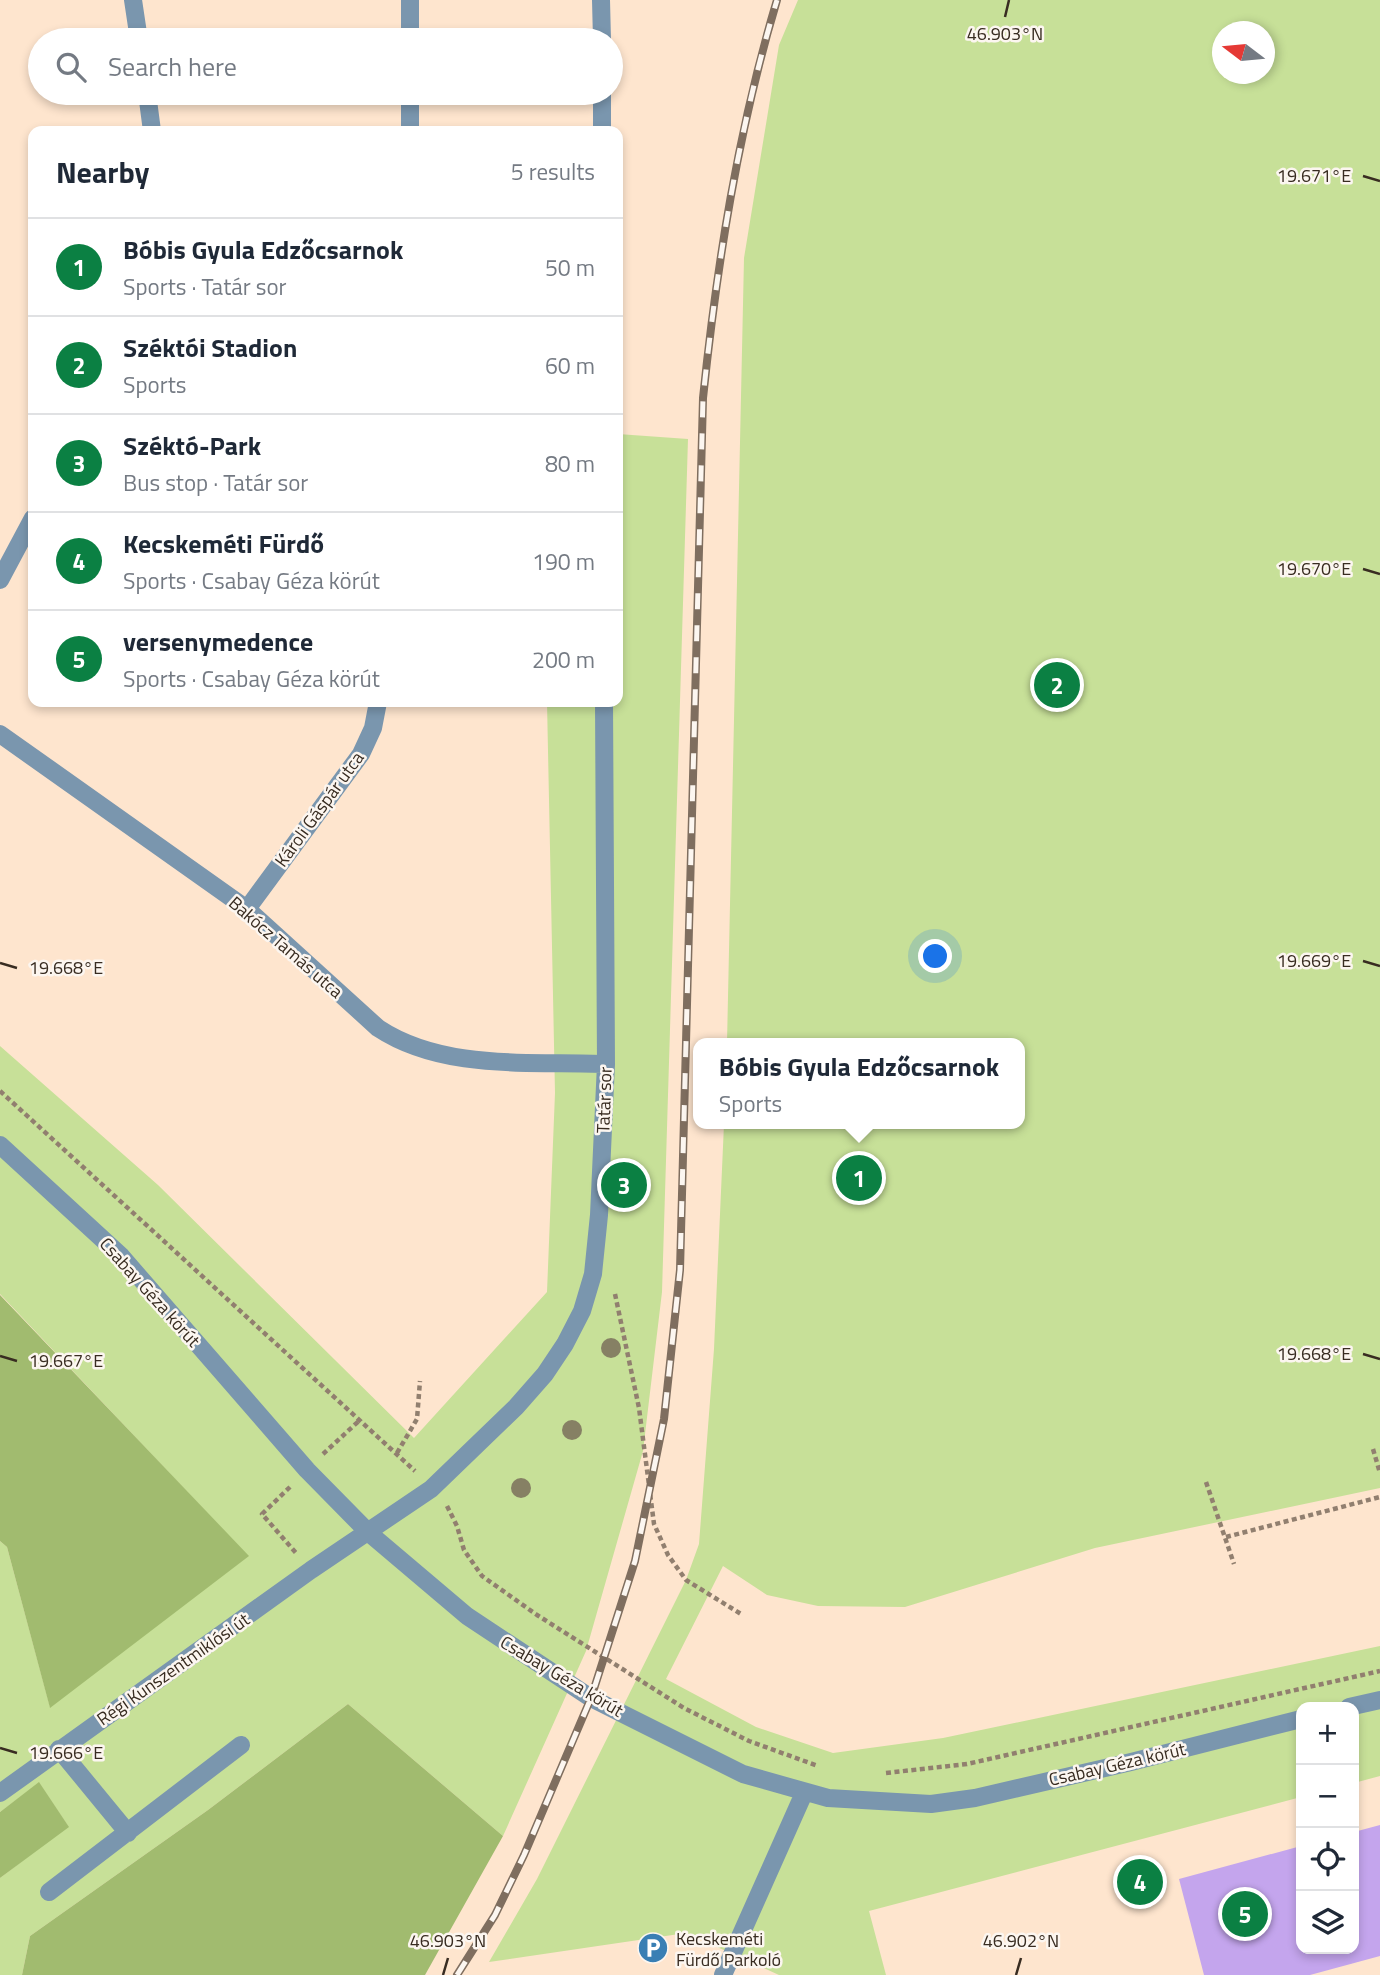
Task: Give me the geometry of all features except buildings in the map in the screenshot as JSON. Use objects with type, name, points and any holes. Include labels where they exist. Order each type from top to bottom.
[{"type":"street","points":[[133,0],[137,28]]},
{"type":"street","points":[[410,0],[410,28]]},
{"type":"street","points":[[601,0],[601,28]]},
{"type":"street","points":[[149,105],[151,126]]},
{"type":"street","points":[[410,105],[410,126]]},
{"type":"street","points":[[602,105],[602,126]]},
{"type":"street","points":[[0,580],[28,527]]},
{"type":"street","name":"Károli Gáspár utca","points":[[247,909],[360,754],[373,728],[377,707]]},
{"type":"street","name":"Tatár sor","points":[[369,1533],[431,1489],[516,1407],[545,1374],[582,1311],[594,1262],[606,1064],[604,707]]},
{"type":"street","name":"Bakócz Tamás utca","points":[[0,734],[247,909],[378,1028],[398,1041],[425,1052],[455,1058],[606,1064]]},
{"type":"street","name":"Csabay Géza körút","points":[[0,1145],[121,1256],[307,1470],[369,1533],[467,1616],[591,1698],[743,1774],[804,1793],[855,1802],[942,1802],[1131,1762],[1296,1720]]},
{"type":"street","name":"Régi Kunszentmiklósi út","points":[[0,1793],[369,1533]]},
{"type":"street","points":[[1359,1705],[1380,1700]]},
{"type":"street","points":[[49,1892],[241,1745]]},
{"type":"street","points":[[59,1749],[128,1833]]},
{"type":"street","points":[[724,1974],[804,1793]]},
{"type":"path","points":[[0,1091],[397,1453],[447,1506],[457,1526],[464,1550],[482,1576],[537,1615],[716,1725],[770,1750],[832,1770]]},
{"type":"path","points":[[614,1289],[639,1408],[654,1524],[668,1555],[687,1580],[741,1614]]},
{"type":"path","points":[[397,1453],[417,1419],[421,1381]]},
{"type":"path","points":[[1373,1449],[1380,1473]]},
{"type":"path","points":[[1206,1482],[1234,1564]]},
{"type":"path","points":[[1226,1537],[1380,1497]]},
{"type":"path","points":[[876,1773],[967,1764],[1380,1671]]},
{"type":"green space","points":[[798,0],[1380,0],[1380,1488],[1095,1548],[905,1607],[818,1606],[767,1595],[723,1566],[666,1679],[756,1727],[833,1753],[943,1738],[1380,1646],[1380,1776],[1359,1782],[1359,1702],[1296,1702],[1296,1798],[869,1911],[886,1975],[779,1975],[686,1933],[489,1962],[537,1879],[686,1580],[699,1544],[714,1349],[724,1129],[1025,1129],[1025,1038],[727,1038],[744,258],[779,45]]},
{"type":"green space","points":[[623,434],[688,439],[662,1292],[643,1451],[586,1651],[503,1836],[348,1704],[208,1810],[30,1936],[22,1975],[0,1975],[0,1878],[68,1826],[39,1783],[0,1812],[0,1541],[7,1547],[50,1707],[248,1556],[0,1294],[0,1046],[158,1185],[414,1438],[547,1292],[555,1093],[547,707],[623,707]]},
{"type":"green space","points":[[0,1295],[249,1556],[50,1708],[7,1547],[0,1541]]},
{"type":"green space","points":[[348,1704],[503,1836],[425,1975],[22,1975],[30,1936],[208,1810]]},
{"type":"green space","points":[[39,1782],[69,1827],[0,1878],[0,1812]]},
{"type":"shaded area","points":[[1380,1825],[1380,1956],[1310,1975],[1204,1975],[1179,1879],[1296,1847],[1296,1954],[1359,1954],[1359,1831]]},
{"type":"railway","points":[[457,1975],[495,1915],[524,1855],[591,1698],[635,1561],[664,1419],[680,1270],[703,398],[722,247],[740,148],[777,0]]},
{"type":"place","name":"Széktói Stadion","points":[[1057,685]]},
{"type":"place","name":"Bóbis Gyula Edzőcsarnok","points":[[859,1178]]},
{"type":"place","name":"Széktó-Park","points":[[624,1185]]},
{"type":"place","name":"Kecskeméti Fürdő","points":[[1140,1882]]},
{"type":"place","name":"versenymedence","points":[[1245,1914]]},
{"type":"place","name":"Kecskeméti Fürdő Parkoló","points":[[653,1948]]}]
